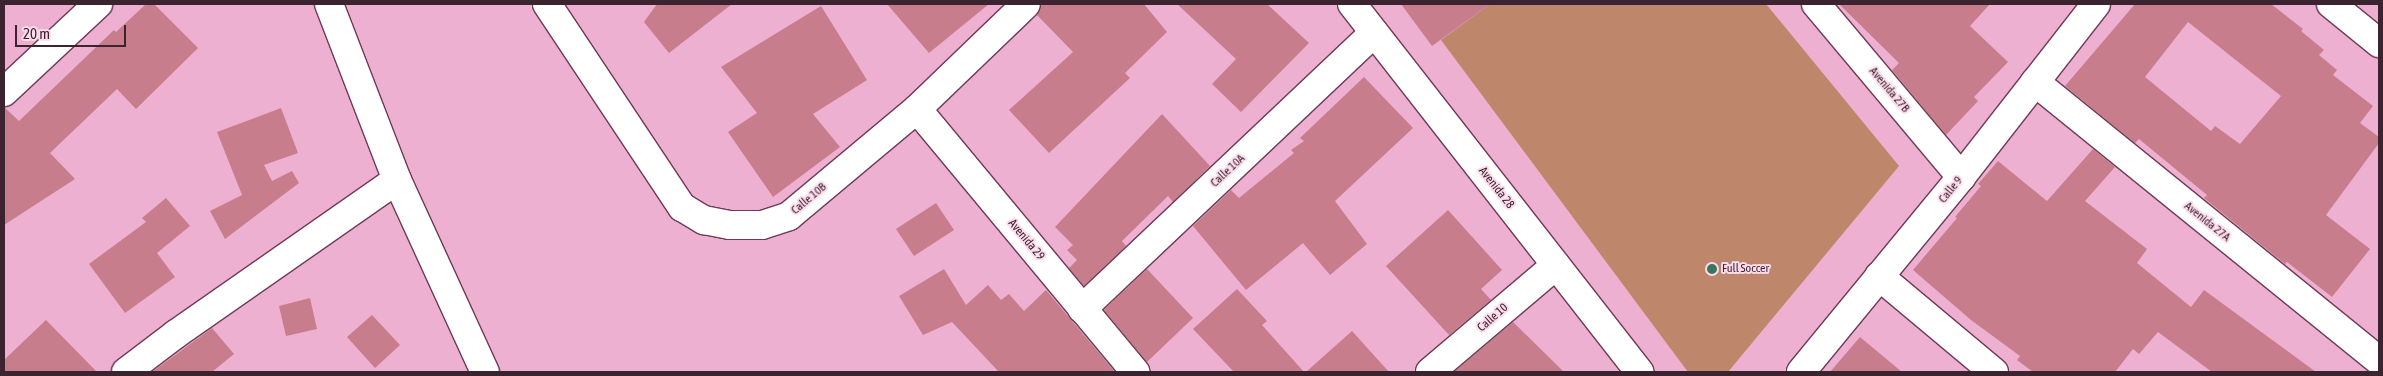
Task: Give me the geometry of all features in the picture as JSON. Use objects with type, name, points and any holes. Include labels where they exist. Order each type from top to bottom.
[{"type":"street","points":[[4,92],[98,4]]},
{"type":"street","points":[[329,4],[397,180],[485,372]]},
{"type":"street","name":"Calle 10B","points":[[547,4],[682,207],[704,220],[730,225],[762,225],[790,216],[917,109],[1026,4]]},
{"type":"street","name":"Avenida 28","points":[[1352,4],[1640,372]]},
{"type":"street","name":"Avenida 27B","points":[[1816,4],[1961,177]]},
{"type":"street","name":"Calle 9","points":[[1802,372],[1961,177],[2096,4]]},
{"type":"street","points":[[2331,4],[2379,43]]},
{"type":"street","name":"Calle 10A","points":[[1082,309],[1374,33]]},
{"type":"street","name":"Avenida 27A","points":[[2035,82],[2379,361]]},
{"type":"street","name":"Avenida 29","points":[[917,109],[1135,372]]},
{"type":"street","points":[[126,372],[176,334],[397,180]]},
{"type":"street","name":"Calle 10","points":[[1430,372],[1556,265]]},
{"type":"street","points":[[1879,276],[1994,372]]},
{"type":"shaded area","name":"Full Soccer","points":[[1490,4],[1766,4],[1899,166],[1728,372],[1688,372],[1441,40]]},
{"type":"building","points":[[146,4],[154,4],[198,48],[136,109],[117,89],[50,153],[75,179],[4,225],[4,107],[19,121],[114,30],[116,32]]},
{"type":"building","points":[[657,4],[732,4],[669,53],[644,22]]},
{"type":"building","points":[[887,4],[989,4],[929,53]]},
{"type":"building","points":[[1041,4],[1144,4],[1167,32],[1125,73],[1130,78],[1049,153],[1009,110],[1073,52],[1037,15]]},
{"type":"building","points":[[1177,4],[1267,4],[1309,43],[1241,112],[1212,84],[1236,59]]},
{"type":"building","points":[[1401,4],[1490,4],[1432,46]]},
{"type":"building","points":[[1839,4],[1990,4],[1970,26],[2008,62],[1974,97],[1978,101],[1946,135],[1892,70],[1899,63]]},
{"type":"building","points":[[2135,4],[2271,4],[2303,29],[2301,31],[2324,50],[2319,55],[2337,70],[2333,75],[2373,106],[2360,123],[2379,137],[2379,143],[2326,215],[2370,249],[2332,297],[2287,262],[2285,264],[2204,198],[2207,195],[2139,139],[2135,143],[2065,86]],"holes":[[[2188,22],[2281,96],[2240,144],[2215,126],[2211,131],[2145,77]]]},
{"type":"building","points":[[821,6],[867,80],[813,114],[840,147],[773,197],[728,132],[757,113],[721,67]]},
{"type":"building","points":[[1364,77],[1413,128],[1335,201],[1367,244],[1330,275],[1303,243],[1246,290],[1193,226],[1231,190],[1239,198],[1294,153],[1291,150],[1304,141],[1300,138]]},
{"type":"building","points":[[281,108],[298,153],[264,165],[272,181],[292,171],[299,183],[225,239],[210,211],[242,195],[217,132]]},
{"type":"building","points":[[1162,114],[1210,166],[1173,202],[1168,196],[1122,241],[1126,246],[1084,286],[1069,268],[1077,260],[1067,250],[1073,245],[1055,227]]},
{"type":"building","points":[[2093,149],[2115,167],[2085,201],[2147,249],[2137,263],[2191,307],[2204,290],[2316,372],[2212,372],[2158,332],[2139,354],[2133,349],[2115,372],[2033,372],[2017,360],[2020,356],[1971,320],[1913,270],[1957,218],[1955,217],[1981,186],[1978,184],[1998,161],[2047,201]]},
{"type":"building","points":[[166,198],[190,226],[157,253],[175,277],[125,313],[89,264],[146,222],[142,218]]},
{"type":"building","points":[[936,203],[954,230],[914,256],[896,229]]},
{"type":"building","points":[[1448,210],[1502,270],[1481,289],[1491,300],[1449,335],[1386,266]]},
{"type":"building","points":[[944,269],[966,305],[988,285],[1001,300],[1009,294],[1024,311],[1046,290],[1115,372],[999,372],[952,322],[923,335],[899,296]]},
{"type":"building","points":[[1147,269],[1193,318],[1147,362],[1104,310]]},
{"type":"building","points":[[1237,289],[1267,321],[1262,325],[1304,372],[1234,372],[1193,329]]},
{"type":"building","points":[[310,298],[317,329],[286,336],[279,306]]},
{"type":"building","points":[[372,315],[400,345],[375,368],[347,337]]},
{"type":"building","points":[[46,320],[97,372],[4,372],[4,360]]},
{"type":"building","points":[[1513,322],[1564,372],[1454,372]]},
{"type":"building","points":[[212,328],[234,354],[212,372],[152,372]]},
{"type":"building","points":[[1352,331],[1389,372],[1306,372]]},
{"type":"building","points":[[1860,337],[1902,372],[1830,372]]},
{"type":"place","name":"Full Soccer","points":[[1712,269]]}]
